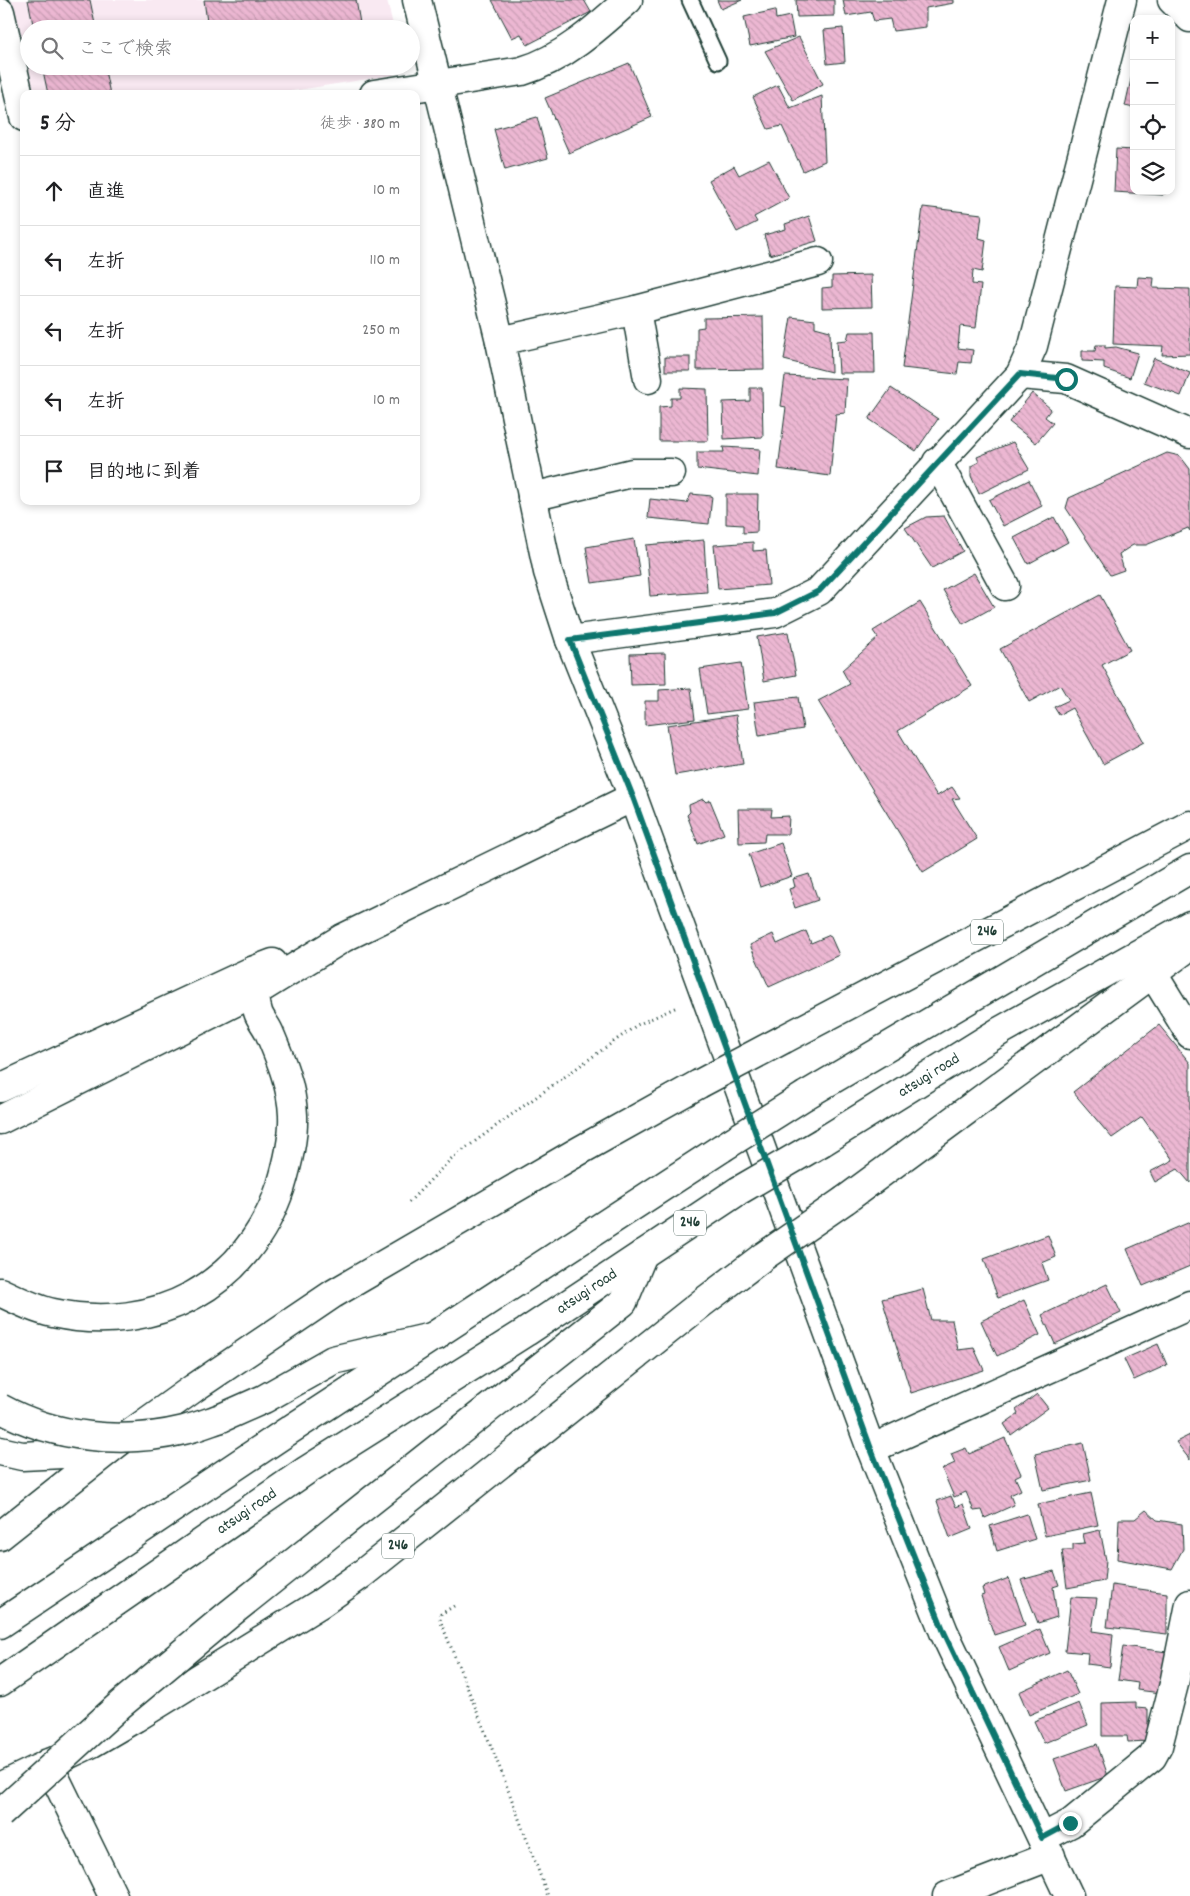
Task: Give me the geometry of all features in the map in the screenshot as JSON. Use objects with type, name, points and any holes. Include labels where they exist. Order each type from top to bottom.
[{"type":"main road","points":[[417,0],[500,341],[548,572],[570,640],[633,797],[871,1449],[944,1632],[1069,1896]]},
{"type":"main road","points":[[397,90],[522,71],[535,67],[588,35],[628,0]]},
{"type":"main road","points":[[570,640],[775,613],[819,591],[1020,374],[1033,346],[1122,0]]},
{"type":"main road","points":[[1172,0],[1190,18]]},
{"type":"main road","points":[[0,12],[20,100]]},
{"type":"main road","points":[[500,341],[636,310],[818,262]]},
{"type":"main road","points":[[636,310],[648,379]]},
{"type":"main road","points":[[1020,374],[1066,379],[1190,434]]},
{"type":"main road","points":[[937,462],[1006,586]]},
{"type":"main road","points":[[532,498],[632,473],[670,473]]},
{"type":"main road","points":[[0,1120],[253,982],[633,797]]},
{"type":"main road","name":"246","points":[[0,1536],[120,1441],[194,1388],[333,1294],[578,1151],[698,1084],[1190,825]]},
{"type":"main road","points":[[0,1624],[285,1433],[722,1148],[806,1095],[1190,869]]},
{"type":"main road","name":"atsugi road","points":[[0,1682],[307,1470],[526,1332],[738,1191],[822,1142],[1002,1030],[1190,925]]},
{"type":"main road","name":"246","points":[[0,1787],[92,1743],[135,1718],[273,1633],[362,1574],[673,1326],[764,1256],[845,1200],[1190,946]]},
{"type":"main road","points":[[1153,974],[1190,1034]]},
{"type":"main road","points":[[0,1088],[253,982]]},
{"type":"main road","points":[[0,1292],[20,1302],[52,1313],[89,1318],[122,1318],[151,1312],[181,1302],[205,1288],[227,1271],[245,1252],[262,1230],[275,1204],[291,1146],[293,1115],[289,1086],[278,1053],[258,1013],[253,982]]},
{"type":"main road","points":[[0,1814],[121,1704],[228,1615],[623,1302],[643,1254]]},
{"type":"main road","points":[[871,1449],[1190,1305]]},
{"type":"main road","points":[[0,1408],[17,1417],[47,1428],[83,1436],[152,1436],[185,1430],[221,1418],[264,1399],[334,1360],[436,1336]]},
{"type":"main road","points":[[0,1451],[22,1456],[64,1454],[120,1441]]},
{"type":"main road","points":[[947,1896],[1046,1847],[1070,1823],[1152,1757],[1182,1688],[1190,1604]]},
{"type":"main road","points":[[48,1763],[113,1896]]},
{"type":"lane","points":[[690,0],[718,60]]},
{"type":"path","points":[[409,1202],[451,1159],[518,1110],[637,1026],[680,1006]]},
{"type":"path","points":[[454,1606],[441,1614],[440,1620],[480,1717],[548,1896]]},
{"type":"shaded area","points":[[11,0],[387,0],[392,20],[20,20],[20,42]]},
{"type":"shaded area","points":[[27,75],[393,75],[298,90],[30,90]]},
{"type":"building","points":[[28,0],[90,0],[94,20],[32,20]]},
{"type":"building","points":[[204,0],[356,0],[359,20],[207,20]]},
{"type":"building","points":[[492,0],[584,0],[591,12],[527,45],[521,34],[512,38]]},
{"type":"building","points":[[717,0],[742,0],[721,9]]},
{"type":"building","points":[[796,0],[834,0],[834,16],[797,17]]},
{"type":"building","points":[[843,0],[954,0],[954,3],[926,8],[926,27],[893,31],[890,19],[874,21],[871,12],[846,16]]},
{"type":"building","points":[[775,10],[776,19],[790,16],[794,37],[750,46],[744,17]]},
{"type":"building","points":[[843,28],[845,62],[827,64],[824,30]]},
{"type":"building","points":[[799,37],[823,84],[793,100],[765,51]]},
{"type":"building","points":[[629,63],[652,117],[569,153],[545,98]]},
{"type":"building","points":[[44,75],[106,75],[109,90],[47,90]]},
{"type":"building","points":[[1130,84],[1130,107],[1125,106]]},
{"type":"building","points":[[778,85],[790,108],[822,96],[825,161],[803,171],[782,126],[768,129],[753,97]]},
{"type":"building","points":[[537,117],[548,158],[505,170],[494,129]]},
{"type":"building","points":[[1116,149],[1130,150],[1130,193],[1114,192]]},
{"type":"building","points":[[769,160],[789,198],[754,217],[757,222],[737,232],[709,180],[734,166],[739,175]]},
{"type":"building","points":[[923,207],[982,214],[979,238],[986,240],[982,272],[973,270],[972,284],[981,285],[976,328],[960,326],[958,348],[973,350],[971,363],[959,362],[957,374],[902,368]]},
{"type":"building","points":[[809,216],[817,241],[770,255],[764,235],[786,229],[785,224]]},
{"type":"building","points":[[871,275],[872,307],[822,308],[822,288],[832,287],[832,276]]},
{"type":"building","points":[[1138,277],[1154,278],[1153,288],[1190,289],[1190,354],[1162,355],[1163,346],[1113,344],[1115,286],[1137,287]]},
{"type":"building","points":[[763,317],[764,369],[697,370],[697,328],[704,327],[704,318]]},
{"type":"building","points":[[791,317],[815,320],[815,327],[830,331],[831,372],[784,360]]},
{"type":"building","points":[[849,332],[874,332],[875,373],[839,373],[837,341],[847,340]]},
{"type":"building","points":[[1096,345],[1105,345],[1105,348],[1116,347],[1138,353],[1130,378],[1104,369],[1104,362],[1082,361],[1082,351],[1095,351]]},
{"type":"building","points":[[665,357],[690,357],[690,371],[665,371]]},
{"type":"building","points":[[1154,358],[1190,373],[1181,396],[1144,382]]},
{"type":"building","points":[[785,376],[847,379],[845,413],[836,414],[830,476],[778,469],[786,407],[781,406]]},
{"type":"building","points":[[680,388],[707,389],[708,441],[659,441],[659,407],[671,406],[671,398],[680,398]]},
{"type":"building","points":[[750,388],[762,388],[763,437],[724,439],[723,402],[750,401]]},
{"type":"building","points":[[891,388],[938,419],[916,451],[869,419]]},
{"type":"building","points":[[1032,393],[1051,409],[1045,417],[1053,423],[1036,443],[1009,422]]},
{"type":"building","points":[[1013,442],[1029,469],[979,494],[971,476],[971,466],[979,462],[977,457]]},
{"type":"building","points":[[723,447],[760,449],[758,476],[697,469],[697,452],[724,452]]},
{"type":"building","points":[[1167,453],[1180,456],[1190,469],[1190,531],[1188,528],[1146,545],[1133,545],[1119,554],[1124,570],[1110,575],[1066,508],[1069,498]]},
{"type":"building","points":[[1029,480],[1042,506],[1003,526],[989,500]]},
{"type":"building","points":[[691,494],[712,496],[709,524],[648,518],[650,499],[687,503]]},
{"type":"building","points":[[726,494],[758,494],[757,532],[743,533],[743,525],[726,524]]},
{"type":"building","points":[[944,516],[963,551],[932,568],[905,528],[926,517]]},
{"type":"building","points":[[1054,517],[1068,542],[1028,564],[1014,538]]},
{"type":"building","points":[[634,539],[640,576],[592,583],[586,547]]},
{"type":"building","points":[[704,540],[707,592],[650,596],[646,545]]},
{"type":"building","points":[[753,542],[753,551],[766,550],[769,585],[718,589],[714,545]]},
{"type":"building","points":[[974,573],[994,607],[963,624],[943,590]]},
{"type":"building","points":[[1100,595],[1130,650],[1102,665],[1144,742],[1103,764],[1072,708],[1059,715],[1054,707],[1069,700],[1060,685],[1029,702],[1000,649]]},
{"type":"building","points":[[920,602],[972,686],[898,731],[937,796],[952,787],[960,798],[952,799],[977,839],[923,872],[818,701],[850,684],[842,670],[878,638],[873,631]]},
{"type":"building","points":[[788,632],[796,675],[764,681],[757,637]]},
{"type":"building","points":[[665,653],[666,684],[631,685],[630,654]]},
{"type":"building","points":[[741,663],[748,709],[707,714],[700,669]]},
{"type":"building","points":[[691,688],[695,719],[645,725],[645,701],[659,701],[659,690]]},
{"type":"building","points":[[798,697],[803,729],[759,736],[754,702]]},
{"type":"building","points":[[736,715],[743,764],[675,775],[667,725]]},
{"type":"building","points":[[703,799],[706,802],[710,800],[724,834],[698,844],[687,815],[690,812],[689,805]]},
{"type":"building","points":[[738,809],[772,809],[771,817],[789,816],[788,834],[765,834],[764,842],[739,843]]},
{"type":"building","points":[[781,843],[792,876],[760,887],[749,854]]},
{"type":"building","points":[[809,874],[818,900],[795,908],[789,889],[795,887],[793,879]]},
{"type":"building","points":[[806,931],[811,943],[830,935],[839,955],[769,987],[750,945],[773,934],[777,944]]},
{"type":"building","points":[[1159,1025],[1190,1063],[1190,1183],[1178,1169],[1155,1182],[1150,1172],[1173,1160],[1142,1117],[1112,1138],[1073,1092]]},
{"type":"building","points":[[1190,1222],[1190,1266],[1143,1286],[1127,1249]]},
{"type":"building","points":[[1048,1235],[1056,1257],[1042,1263],[1048,1280],[998,1298],[984,1259]]},
{"type":"building","points":[[1107,1284],[1121,1313],[1055,1344],[1042,1315]]},
{"type":"building","points":[[923,1289],[931,1320],[952,1320],[958,1350],[974,1348],[984,1370],[911,1393],[882,1299]]},
{"type":"building","points":[[1024,1300],[1040,1335],[997,1356],[981,1321]]},
{"type":"building","points":[[1158,1344],[1167,1365],[1134,1380],[1124,1359]]},
{"type":"building","points":[[1037,1394],[1048,1408],[1011,1435],[1004,1424],[1018,1414],[1016,1410]]},
{"type":"building","points":[[1190,1435],[1190,1460],[1176,1442]]},
{"type":"building","points":[[1005,1438],[1021,1474],[1015,1477],[1021,1490],[1010,1495],[1014,1505],[985,1518],[982,1510],[974,1511],[966,1492],[954,1497],[942,1469],[955,1463],[951,1454],[966,1448],[969,1454]]},
{"type":"building","points":[[1083,1443],[1091,1480],[1043,1490],[1035,1454]]},
{"type":"building","points":[[1091,1493],[1098,1525],[1045,1536],[1038,1504]]},
{"type":"building","points":[[951,1496],[956,1507],[963,1504],[972,1529],[950,1538],[937,1501]]},
{"type":"building","points":[[1146,1510],[1157,1520],[1182,1524],[1183,1549],[1172,1569],[1117,1559],[1119,1519],[1135,1519]]},
{"type":"building","points":[[1027,1514],[1035,1539],[997,1551],[990,1526]]},
{"type":"building","points":[[1100,1530],[1106,1560],[1104,1581],[1067,1588],[1062,1550],[1073,1550],[1073,1544],[1085,1543],[1083,1534]]},
{"type":"building","points":[[1054,1571],[1059,1585],[1053,1587],[1057,1617],[1038,1623],[1021,1580]]},
{"type":"building","points":[[1009,1578],[1025,1625],[994,1635],[981,1596],[984,1595],[982,1588]]},
{"type":"building","points":[[1112,1585],[1167,1593],[1167,1634],[1107,1627]]},
{"type":"building","points":[[1071,1597],[1097,1598],[1092,1631],[1113,1634],[1110,1667],[1087,1664],[1088,1653],[1065,1651]]},
{"type":"building","points":[[1040,1629],[1050,1653],[1009,1671],[999,1647]]},
{"type":"building","points":[[1123,1646],[1167,1652],[1161,1693],[1137,1690],[1138,1683],[1118,1680]]},
{"type":"building","points":[[1067,1670],[1078,1694],[1029,1715],[1019,1692]]},
{"type":"building","points":[[1136,1702],[1136,1708],[1148,1709],[1148,1741],[1128,1742],[1127,1736],[1102,1736],[1102,1703]]},
{"type":"building","points":[[1079,1703],[1088,1725],[1044,1743],[1034,1721]]},
{"type":"building","points":[[1097,1744],[1108,1776],[1066,1791],[1054,1759]]},
{"type":"route","points":[[1066,379],[1020,374],[819,591],[775,613],[570,640],[633,797],[871,1449],[944,1632],[1042,1838],[1070,1823]]}]
